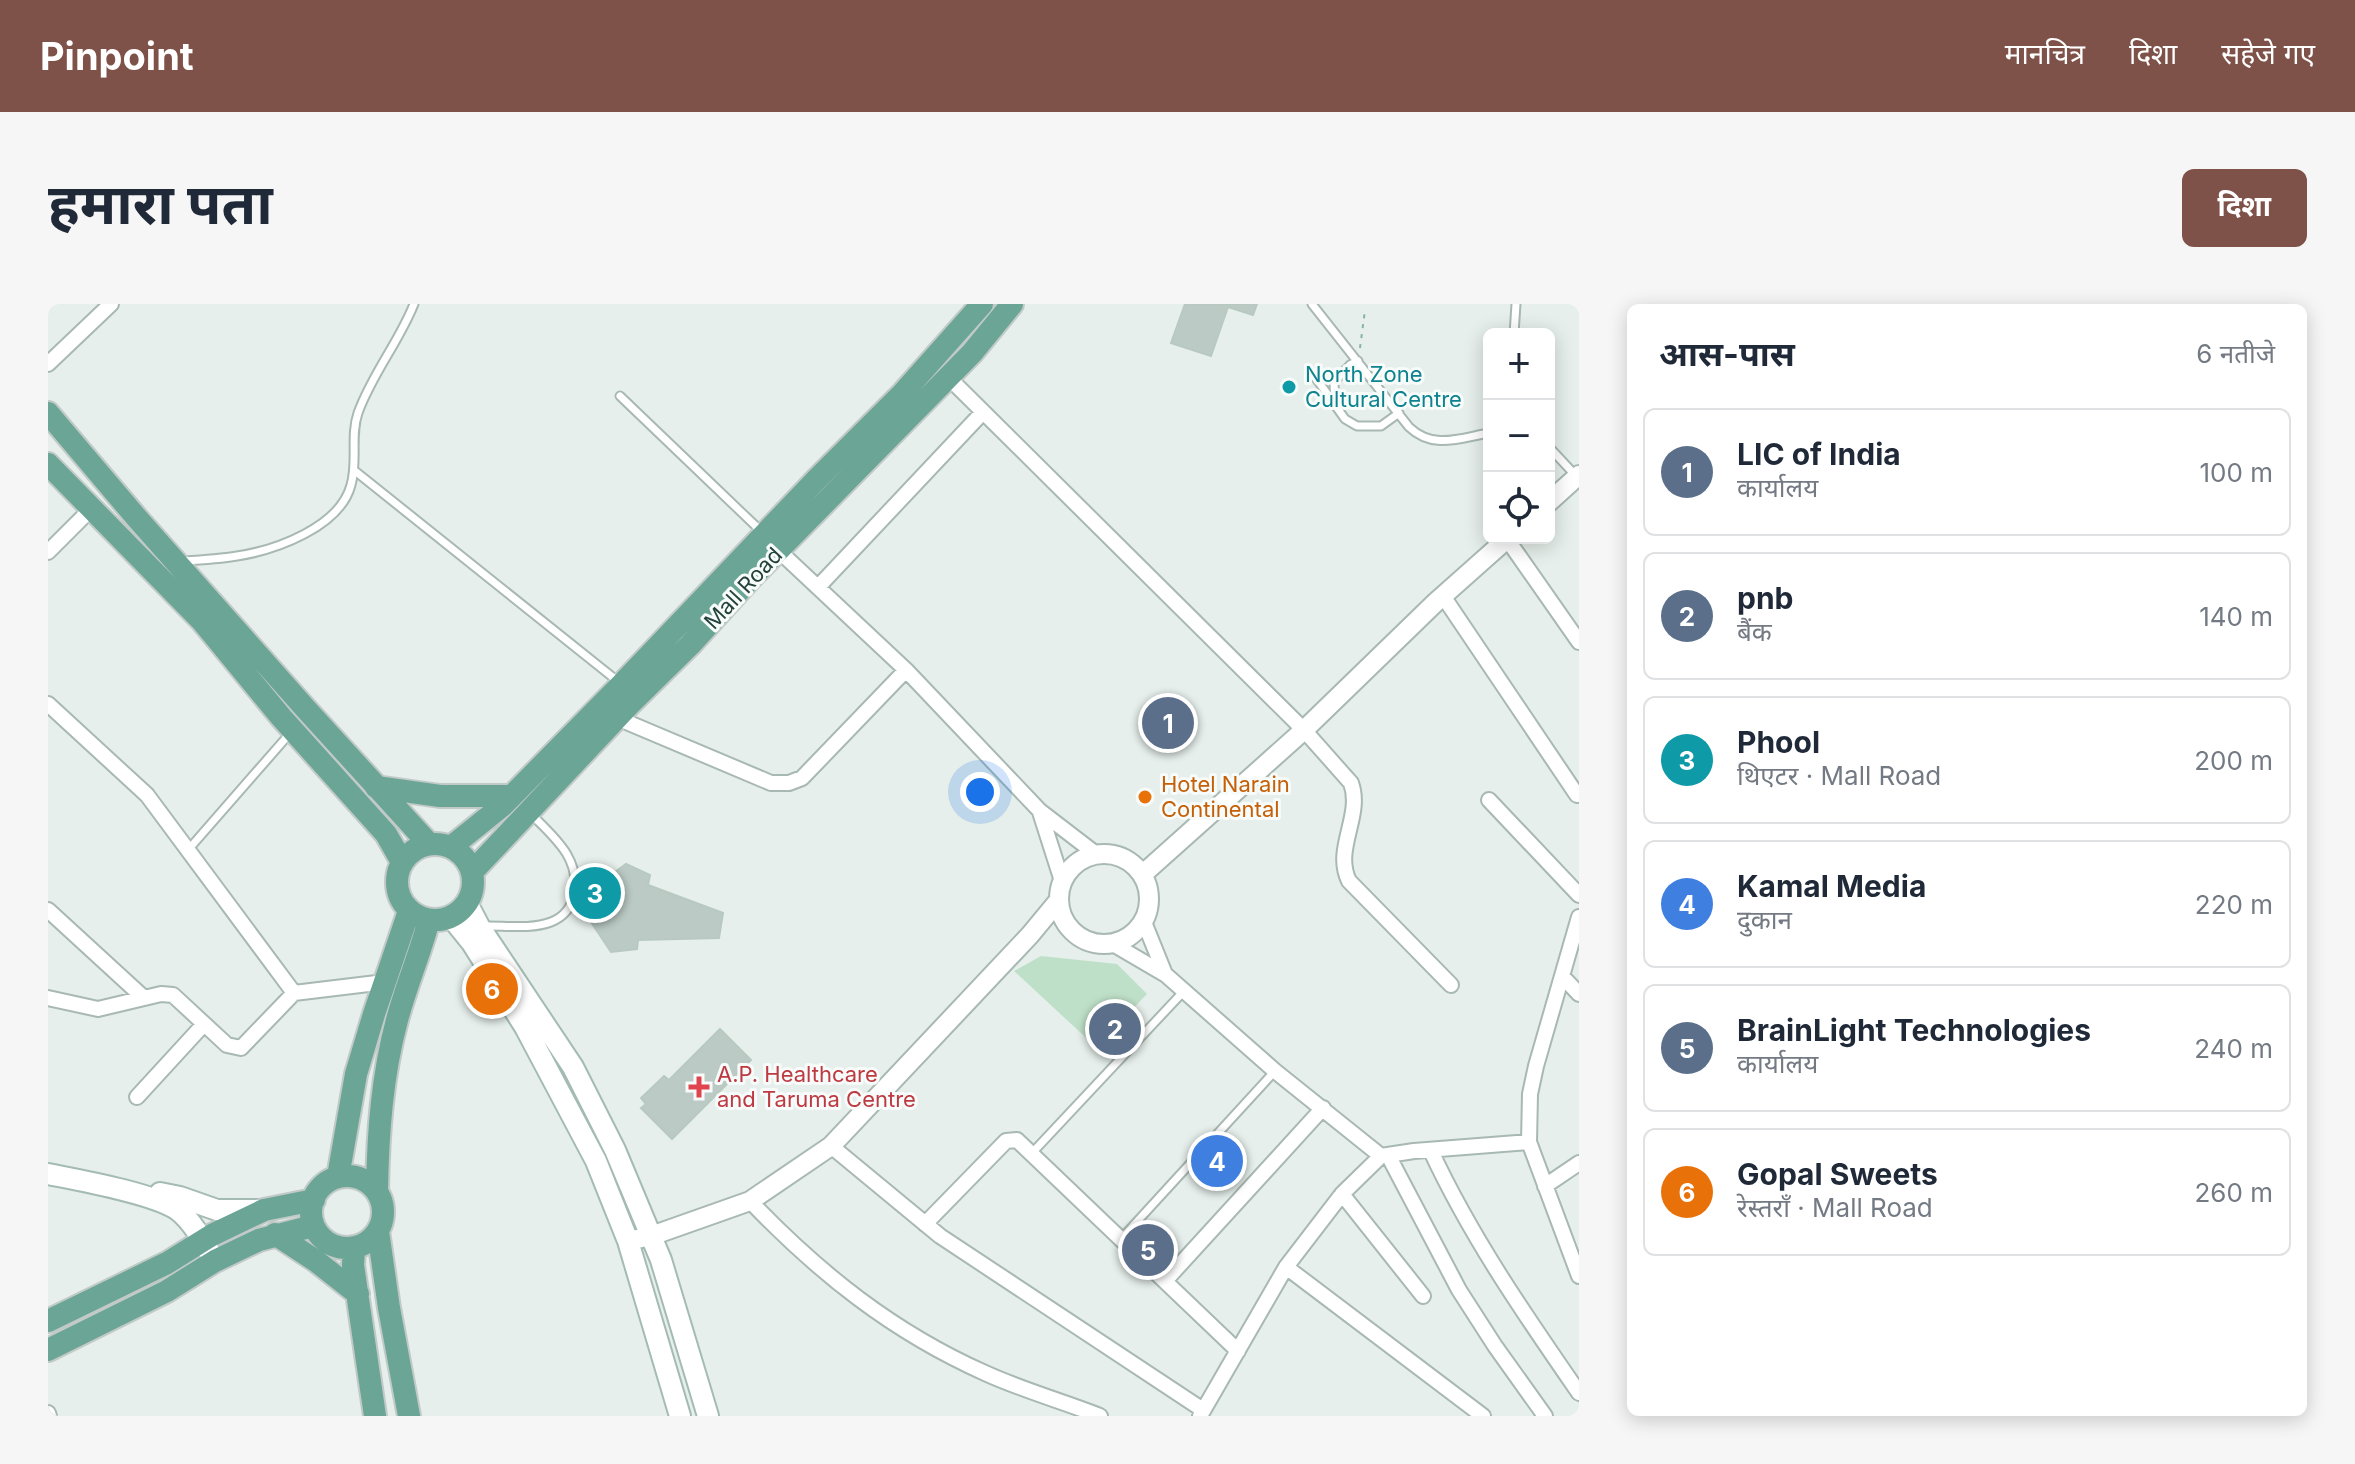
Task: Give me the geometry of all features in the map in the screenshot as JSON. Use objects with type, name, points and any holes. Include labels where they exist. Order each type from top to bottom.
[{"type":"main road","name":"Mall Road","points":[[440,846],[463,839],[519,804],[617,718],[690,645],[771,542],[982,304]]},
{"type":"main road","name":"Mall Road","points":[[472,872],[519,804],[622,684],[949,378],[1012,304]]},
{"type":"main road","points":[[48,413],[376,787],[440,846]]},
{"type":"main road","points":[[48,464],[202,621],[386,834],[402,862]]},
{"type":"main road","points":[[376,787],[519,804]]},
{"type":"main road","points":[[338,1177],[356,1074],[385,982],[439,913],[473,882],[472,872],[460,853],[440,846],[418,847],[402,862],[397,872],[397,893],[439,913],[479,926],[573,1067],[615,1150],[651,1236],[708,1416]]},
{"type":"main road","points":[[409,1416],[378,1231],[384,1214],[377,1190],[381,1104],[398,1017],[439,913]]},
{"type":"main road","points":[[439,913],[472,943],[551,1072],[596,1161],[628,1241],[680,1416]]},
{"type":"main road","points":[[48,1174],[168,1205],[180,1212],[215,1261]]},
{"type":"main road","points":[[377,1190],[355,1176],[338,1177],[323,1185],[312,1209],[313,1226],[333,1244],[354,1247],[366,1242],[378,1231]]},
{"type":"main road","points":[[132,1194],[165,1193],[217,1210],[238,1211],[264,1210],[314,1200]]},
{"type":"main road","points":[[48,1321],[167,1263],[212,1235],[264,1210]]},
{"type":"main road","points":[[48,1350],[167,1291],[215,1261],[259,1240],[313,1226]]},
{"type":"main road","points":[[275,1234],[358,1294]]},
{"type":"main road","points":[[354,1247],[353,1265],[375,1416]]},
{"type":"street","points":[[48,364],[111,304]]},
{"type":"street","points":[[949,378],[1304,730],[1351,783],[1354,804],[1344,872],[1349,881],[1451,985]]},
{"type":"street","points":[[819,586],[983,412]]},
{"type":"street","points":[[1555,497],[1578,476]]},
{"type":"street","points":[[48,552],[92,508]]},
{"type":"street","points":[[771,542],[906,670],[1040,811],[1096,854]]},
{"type":"street","points":[[1143,874],[1304,730],[1501,544]]},
{"type":"street","points":[[1512,544],[1579,642]]},
{"type":"street","points":[[1443,596],[1577,795]]},
{"type":"street","points":[[617,718],[771,783],[789,783],[802,778],[906,670]]},
{"type":"street","points":[[48,704],[147,795],[294,993]]},
{"type":"street","points":[[1489,800],[1579,895]]},
{"type":"street","points":[[1040,811],[1062,881]]},
{"type":"street","points":[[1096,854],[1116,855],[1131,862],[1143,874],[1149,889],[1149,907],[1144,922],[1135,933],[1113,944],[1097,944],[1080,938],[1065,924],[1059,909],[1062,881],[1070,868],[1081,859],[1096,854]]},
{"type":"street","points":[[628,1241],[651,1236],[750,1201],[831,1146],[1030,935],[1059,900]]},
{"type":"street","points":[[48,910],[144,998]]},
{"type":"street","points":[[1579,917],[1576,944],[1562,976],[1533,1080],[1529,1142],[1579,1276]]},
{"type":"street","points":[[1144,922],[1166,975]]},
{"type":"street","points":[[1030,935],[1065,924]]},
{"type":"street","points":[[1113,944],[1166,975],[1275,1071],[1385,1156],[1459,1290],[1545,1416]]},
{"type":"street","points":[[1562,976],[1579,994]]},
{"type":"street","points":[[48,998],[98,1009],[161,994],[173,995],[227,1045],[241,1048],[294,993],[385,982]]},
{"type":"street","points":[[137,1097],[204,1024]]},
{"type":"street","points":[[1165,1281],[1323,1108]]},
{"type":"street","points":[[925,1224],[1006,1141],[1017,1140],[1238,1351]]},
{"type":"street","points":[[831,1146],[940,1236],[1202,1413],[1286,1267],[1342,1194],[1385,1156],[1529,1142]]},
{"type":"street","points":[[1431,1151],[1454,1199],[1527,1317],[1579,1393]]},
{"type":"street","points":[[1545,1186],[1579,1163]]},
{"type":"street","points":[[1342,1194],[1423,1296]]},
{"type":"street","points":[[750,1201],[845,1290],[922,1342],[987,1374],[1091,1415]]},
{"type":"street","points":[[1286,1267],[1483,1416]]},
{"type":"lane","points":[[176,562],[259,551],[307,533],[338,508],[351,489],[355,471],[353,447],[358,413],[414,304]]},
{"type":"lane","points":[[1312,304],[1419,436],[1429,441],[1441,441],[1483,434]]},
{"type":"lane","points":[[1514,328],[1516,304]]},
{"type":"lane","points":[[1335,405],[1334,382],[1358,361]]},
{"type":"lane","points":[[1315,377],[1345,419],[1357,426],[1381,426],[1399,413]]},
{"type":"lane","points":[[620,396],[771,542]]},
{"type":"lane","points":[[1555,453],[1578,476]]},
{"type":"lane","points":[[355,471],[622,684]]},
{"type":"lane","points":[[188,850],[293,730]]},
{"type":"lane","points":[[479,926],[539,925],[562,916],[572,905],[576,877],[573,865],[561,845],[519,804]]},
{"type":"lane","points":[[1032,1153],[1184,991]]},
{"type":"lane","points":[[1121,1239],[1275,1071]]},
{"type":"path","points":[[1358,361],[1365,310]]},
{"type":"green space","points":[[1041,956],[1117,964],[1147,994],[1096,1047],[1014,971]]},
{"type":"building","points":[[1185,304],[1257,304],[1253,315],[1228,307],[1211,356],[1171,343]]},
{"type":"building","points":[[626,864],[650,875],[648,885],[723,913],[719,938],[638,940],[637,949],[611,952],[589,919],[595,887]]},
{"type":"building","points":[[720,1029],[751,1060],[672,1139],[641,1108],[646,1104],[641,1098],[664,1076],[669,1080]]},
{"type":"building","points":[[1138,1230],[1173,1258],[1164,1267],[1132,1236]]},
{"type":"place","name":"North Zone Cultural Centre","points":[[1289,387]]},
{"type":"place","name":"LIC of India","points":[[1168,723]]},
{"type":"place","name":"Hotel Narain Continental","points":[[1145,797]]},
{"type":"place","name":"Phool","points":[[595,893]]},
{"type":"place","name":"Gopal Sweets","points":[[492,989]]},
{"type":"place","name":"pnb","points":[[1115,1029]]},
{"type":"place","name":"A.P. Healthcare and Taruma Centre","points":[[699,1087]]},
{"type":"place","name":"Kamal Media","points":[[1217,1161]]},
{"type":"place","name":"BrainLight Technologies","points":[[1148,1250]]}]
